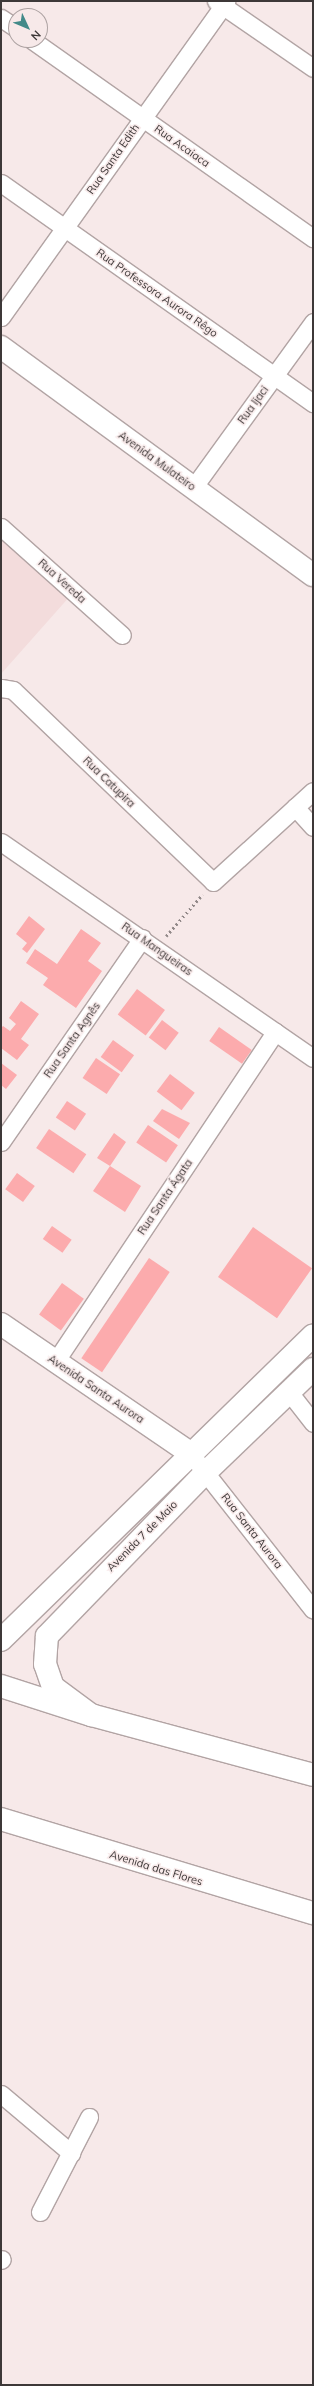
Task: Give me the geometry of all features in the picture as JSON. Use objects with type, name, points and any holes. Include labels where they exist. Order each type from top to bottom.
[{"type":"main road","name":"Avenida Mulateiro","points":[[1,347],[313,575]]},
{"type":"main road","name":"Avenida Santa Aurora","points":[[1,1324],[190,1453]]},
{"type":"main road","points":[[1,1640],[190,1453],[313,1335]]},
{"type":"main road","name":"Avenida 7 de Maio","points":[[91,1715],[54,1687],[45,1664],[47,1636],[206,1471],[313,1369]]},
{"type":"main road","points":[[1,1686],[91,1715],[313,1775]]},
{"type":"main road","name":"Avenida das Flores","points":[[1,1819],[313,1913]]},
{"type":"street","points":[[222,3],[313,68]]},
{"type":"street","name":"Rua Santa Edith","points":[[1,317],[222,3]]},
{"type":"street","name":"Rua Acaiaca","points":[[43,48],[313,238]]},
{"type":"street","name":"Rua Professora Aurora Rêgo","points":[[1,183],[313,403]]},
{"type":"street","name":"Rua Ijaci","points":[[193,488],[313,322]]},
{"type":"street","name":"Rua Vereda","points":[[1,527],[122,635]]},
{"type":"street","name":"Rua Catupira","points":[[1,688],[13,690],[213,882]]},
{"type":"street","points":[[213,882],[313,791]]},
{"type":"street","points":[[295,807],[313,827]]},
{"type":"street","name":"Rua Mangueiras","points":[[1,842],[313,1058]]},
{"type":"street","name":"Rua Santa Agnês","points":[[1,1142],[149,944]]},
{"type":"street","name":"Rua Santa Ágata","points":[[55,1362],[275,1032]]},
{"type":"street","points":[[289,1392],[313,1423]]},
{"type":"street","name":"Rua Santa Aurora","points":[[190,1453],[206,1471],[313,1610]]},
{"type":"street","points":[[1,2094],[71,2153]]},
{"type":"street","points":[[40,2212],[89,2117]]},
{"type":"path","points":[[149,944],[213,882]]},
{"type":"shaded area","points":[[1,535],[71,595],[1,674]]},
{"type":"building","points":[[29,916],[45,929],[27,953],[22,949],[27,943],[16,934]]},
{"type":"building","points":[[81,929],[101,943],[88,961],[102,971],[76,1008],[43,985],[48,978],[26,963],[35,949],[57,964]]},
{"type":"building","points":[[137,989],[165,1010],[146,1036],[118,1015]]},
{"type":"building","points":[[21,1001],[39,1014],[21,1039],[29,1045],[17,1060],[1,1048],[1,1028],[3,1026],[10,1031],[16,1024],[9,1018]]},
{"type":"building","points":[[162,1020],[179,1033],[166,1050],[149,1038]]},
{"type":"building","points":[[219,1027],[252,1050],[242,1064],[209,1041]]},
{"type":"building","points":[[113,1040],[134,1055],[122,1072],[101,1057]]},
{"type":"building","points":[[96,1058],[120,1074],[107,1094],[83,1078]]},
{"type":"building","points":[[1,1063],[17,1075],[6,1089],[1,1085]]},
{"type":"building","points":[[170,1074],[195,1093],[182,1110],[157,1092]]},
{"type":"building","points":[[67,1101],[86,1114],[75,1130],[56,1118]]},
{"type":"building","points":[[162,1109],[190,1123],[179,1139],[153,1121]]},
{"type":"building","points":[[148,1125],[178,1145],[166,1163],[136,1142]]},
{"type":"building","points":[[49,1129],[86,1154],[73,1173],[36,1148]]},
{"type":"building","points":[[114,1133],[126,1142],[110,1166],[97,1158]]},
{"type":"building","points":[[110,1166],[141,1186],[125,1212],[93,1191]]},
{"type":"building","points":[[17,1173],[35,1186],[23,1202],[5,1189]]},
{"type":"building","points":[[52,1226],[72,1240],[62,1253],[43,1239]]},
{"type":"building","points":[[253,1227],[312,1268],[277,1318],[218,1277]]},
{"type":"building","points":[[149,1258],[170,1272],[102,1372],[81,1358]]},
{"type":"building","points":[[62,1283],[84,1299],[61,1330],[39,1315]]}]
